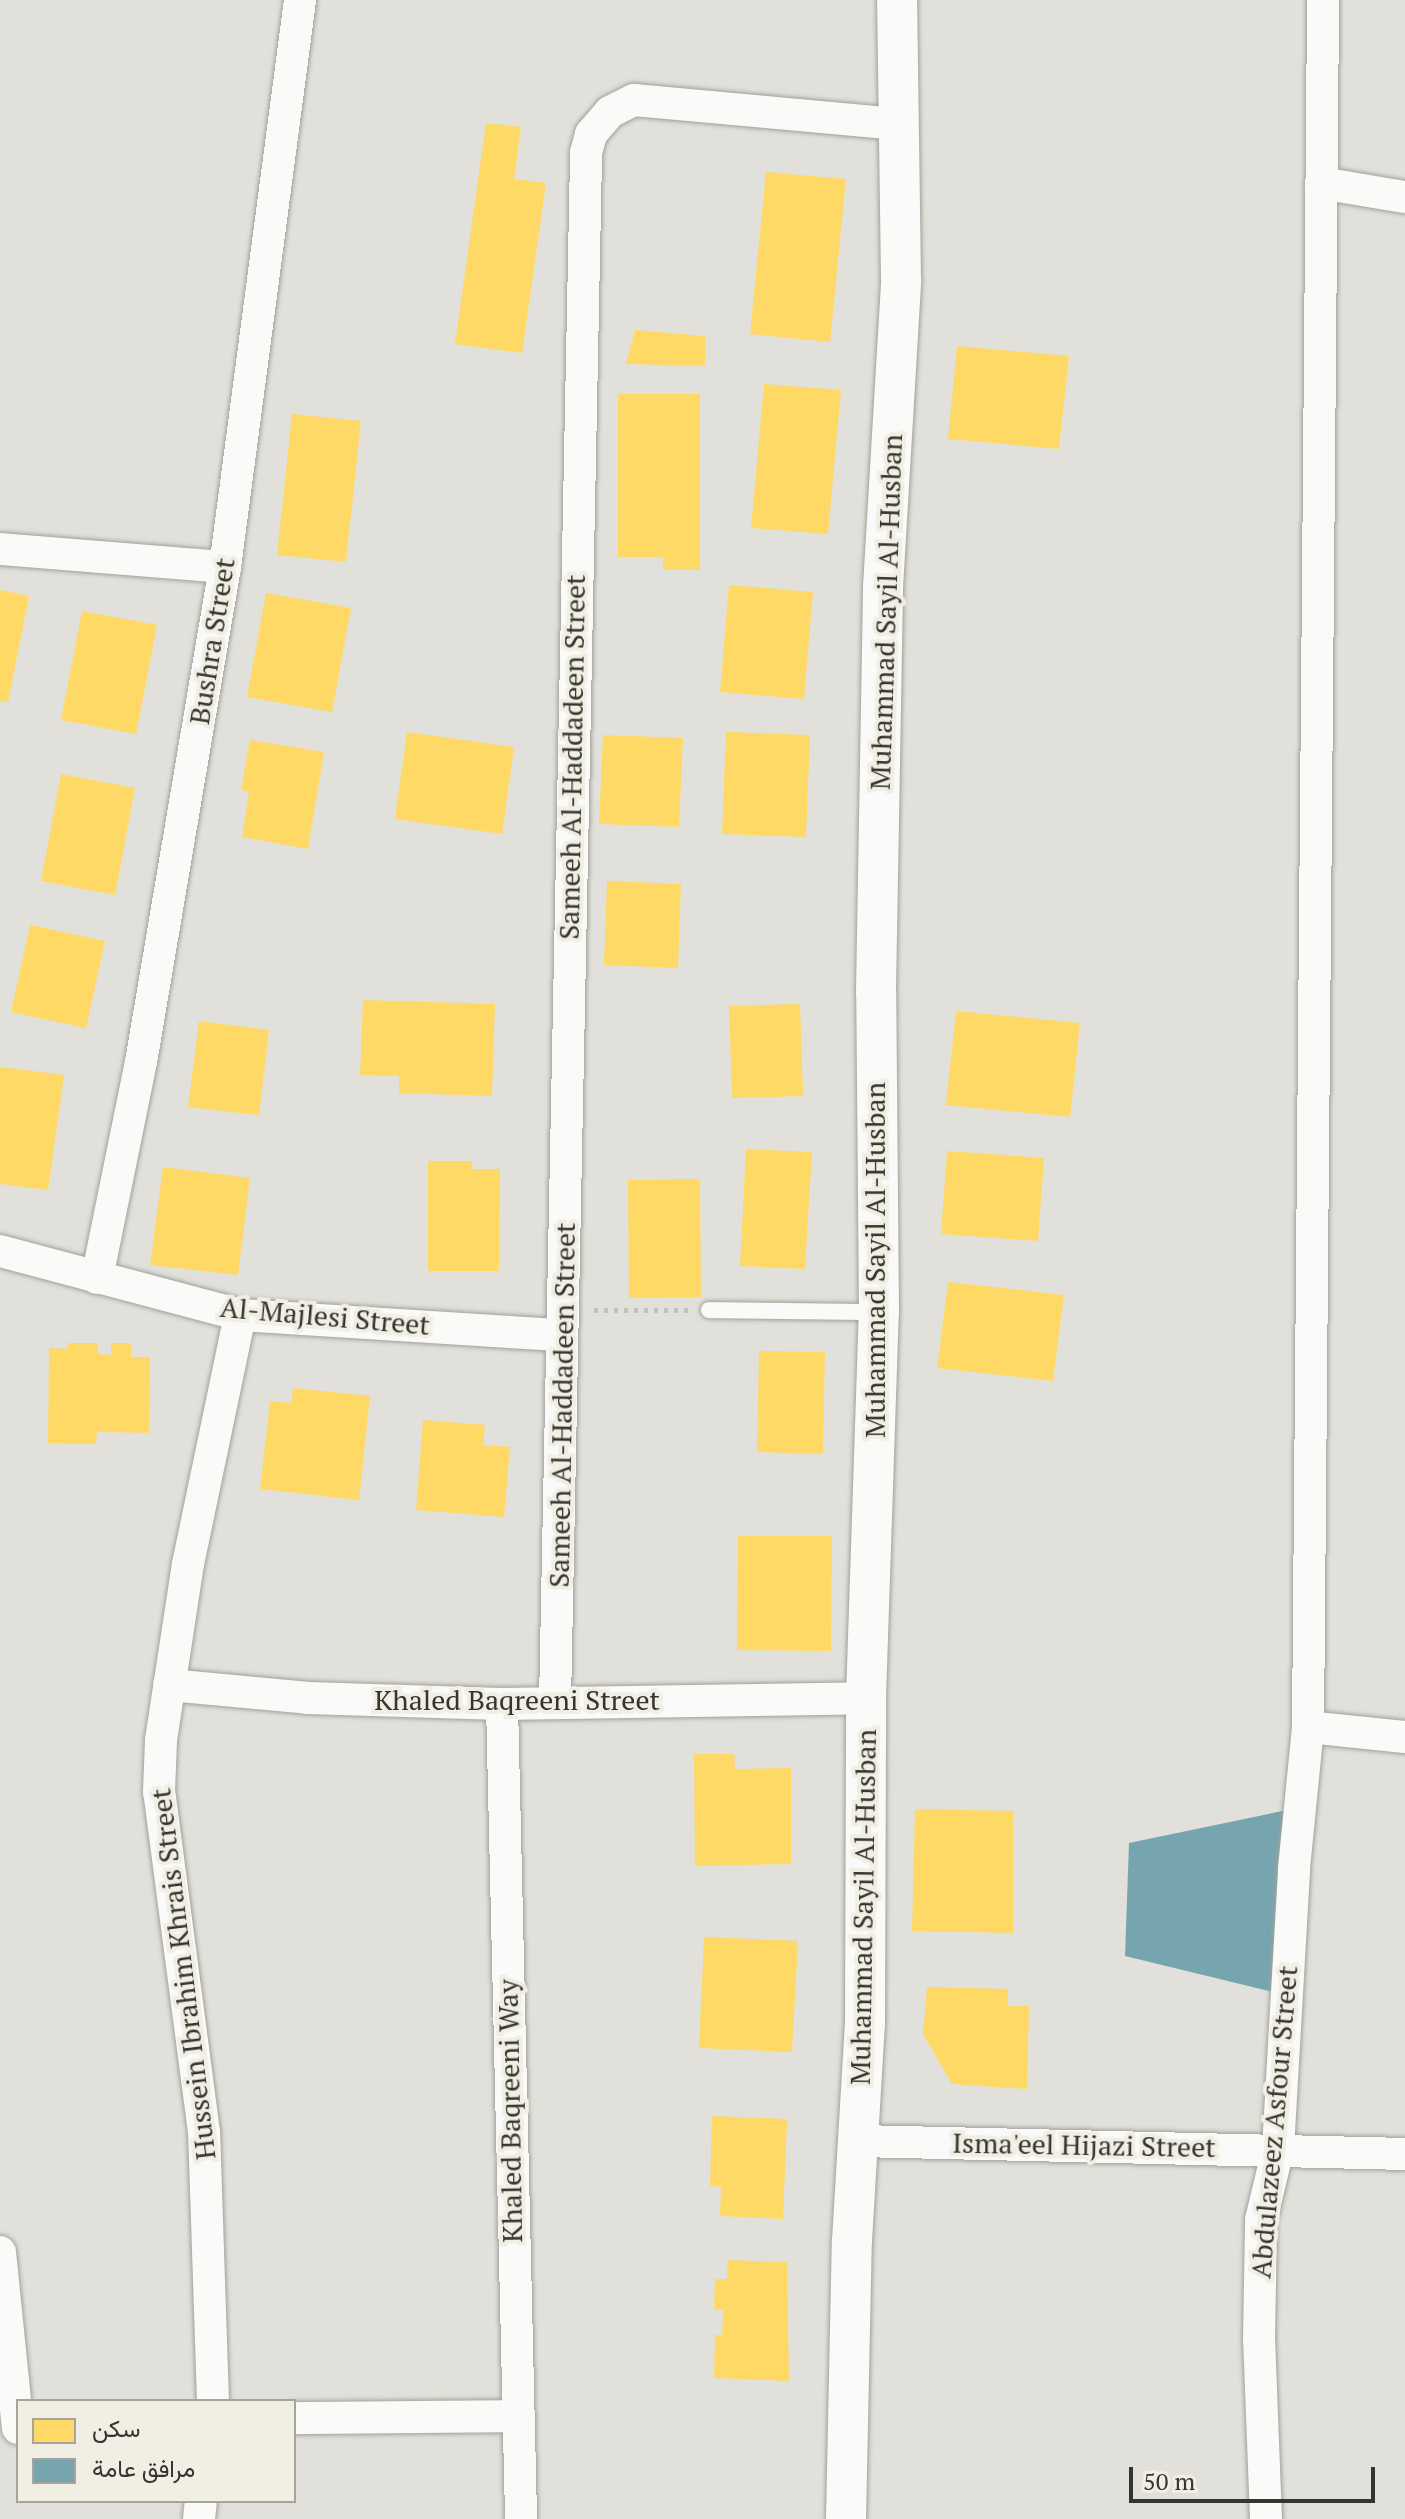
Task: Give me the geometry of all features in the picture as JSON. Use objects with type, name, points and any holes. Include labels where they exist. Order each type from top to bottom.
[{"type":"street","name":"Bushra Street","points":[[97,1278],[141,1062],[225,567],[300,0]]},
{"type":"street","name":"Muhammad Sayil Al-Husban","points":[[846,2519],[867,1925],[866,1698],[879,1312],[876,976],[883,587],[901,280],[897,0]]},
{"type":"street","name":"Abdulazeez Asfour Street","points":[[1266,2519],[1261,2220],[1278,2149],[1294,1868],[1308,1727],[1320,723],[1323,0]]},
{"type":"street","name":"Sameeh Al-Haddadeen Street","points":[[555,1702],[581,230],[591,134],[610,112],[634,100],[899,124]]},
{"type":"street","points":[[1321,183],[1405,197]]},
{"type":"street","points":[[0,549],[225,567]]},
{"type":"street","name":"Al-Majlesi Street","points":[[0,1251],[240,1315],[562,1323]]},
{"type":"street","name":"Hussein Ibrahim Khrais Street","points":[[213,2399],[204,2132],[159,1792],[169,1685],[188,1564],[240,1315]]},
{"type":"street","name":"Khaled Baqreeni Street","points":[[169,1685],[308,1698],[502,1704],[866,1698]]},
{"type":"street","name":"Khaled Baqreeni Way","points":[[502,1704],[516,2416],[521,2519]]},
{"type":"street","points":[[1308,1727],[1405,1737]]},
{"type":"street","name":"Isma'eel Hijazi Street","points":[[859,2141],[1405,2154]]},
{"type":"street","points":[[0,2252],[16,2408]]},
{"type":"street","points":[[296,2418],[516,2416]]},
{"type":"lane","points":[[709,1310],[879,1312]]},
{"type":"path","points":[[562,1323],[709,1310]]},
{"type":"building: سكن","points":[[486,123],[521,127],[514,179],[546,183],[522,353],[455,344]]},
{"type":"building: سكن","points":[[766,172],[846,179],[830,342],[750,334]]},
{"type":"building: سكن","points":[[635,330],[705,336],[705,366],[626,364]]},
{"type":"building: سكن","points":[[957,346],[1069,356],[1059,449],[948,439]]},
{"type":"building: سكن","points":[[764,384],[841,390],[828,534],[751,528]]},
{"type":"building: سكن","points":[[618,394],[700,394],[700,570],[663,570],[663,557],[618,557]]},
{"type":"building: سكن","points":[[292,414],[361,421],[346,562],[277,555]]},
{"type":"building: سكن","points":[[729,585],[813,592],[804,699],[720,692]]},
{"type":"building: سكن","points":[[0,590],[29,596],[8,702],[0,701]]},
{"type":"building: سكن","points":[[266,593],[351,608],[332,712],[247,697]]},
{"type":"building: سكن","points":[[82,611],[157,625],[136,734],[61,720]]},
{"type":"building: سكن","points":[[407,732],[514,747],[502,834],[395,819]]},
{"type":"building: سكن","points":[[726,732],[810,735],[806,837],[722,834]]},
{"type":"building: سكن","points":[[603,735],[683,738],[679,827],[599,824]]},
{"type":"building: سكن","points":[[250,740],[324,752],[308,849],[242,837],[249,792],[241,790]]},
{"type":"building: سكن","points":[[61,774],[135,788],[115,895],[41,881]]},
{"type":"building: سكن","points":[[607,881],[681,884],[678,968],[604,965]]},
{"type":"building: سكن","points":[[30,925],[105,941],[86,1028],[11,1012]]},
{"type":"building: سكن","points":[[363,1000],[495,1004],[492,1096],[399,1093],[399,1076],[360,1075]]},
{"type":"building: سكن","points":[[800,1004],[803,1096],[732,1098],[729,1006]]},
{"type":"building: سكن","points":[[956,1011],[1080,1023],[1070,1117],[946,1105]]},
{"type":"building: سكن","points":[[199,1021],[269,1030],[259,1115],[188,1107]]},
{"type":"building: سكن","points":[[0,1067],[64,1075],[48,1190],[0,1184]]},
{"type":"building: سكن","points":[[746,1149],[812,1152],[805,1269],[740,1266]]},
{"type":"building: سكن","points":[[947,1151],[1044,1158],[1038,1241],[941,1234]]},
{"type":"building: سكن","points":[[428,1161],[472,1161],[472,1169],[500,1169],[499,1271],[428,1271]]},
{"type":"building: سكن","points":[[163,1167],[250,1178],[238,1275],[150,1265]]},
{"type":"building: سكن","points":[[700,1179],[701,1297],[629,1298],[628,1180]]},
{"type":"building: سكن","points":[[948,1282],[1064,1295],[1053,1381],[937,1368]]},
{"type":"building: سكن","points":[[68,1343],[98,1343],[98,1354],[111,1355],[111,1343],[131,1343],[131,1357],[150,1357],[149,1433],[97,1432],[96,1444],[48,1443],[49,1348],[68,1349]]},
{"type":"building: سكن","points":[[759,1351],[825,1352],[823,1454],[757,1452]]},
{"type":"building: سكن","points":[[293,1388],[370,1396],[359,1500],[260,1489],[270,1401],[291,1403]]},
{"type":"building: سكن","points":[[423,1420],[485,1425],[483,1445],[510,1447],[504,1517],[416,1510]]},
{"type":"building: سكن","points":[[738,1536],[832,1536],[831,1651],[737,1650]]},
{"type":"building: سكن","points":[[694,1754],[734,1754],[735,1769],[791,1768],[791,1864],[695,1866]]},
{"type":"building: سكن","points":[[915,1809],[1013,1811],[1013,1933],[912,1931]]},
{"type":"building: سكن","points":[[704,1937],[798,1941],[792,2052],[699,2048]]},
{"type":"building: سكن","points":[[927,1987],[1008,1989],[1008,2006],[1029,2006],[1027,2089],[952,2084],[923,2034]]},
{"type":"building: سكن","points":[[712,2116],[787,2119],[783,2219],[720,2216],[721,2187],[710,2186]]},
{"type":"building: سكن","points":[[728,2260],[787,2262],[789,2381],[714,2378],[715,2335],[722,2335],[723,2310],[714,2310],[715,2279],[727,2279]]},
{"type":"building: مرافق عامة","points":[[1292,1809],[1281,1994],[1125,1956],[1129,1843]]}]
